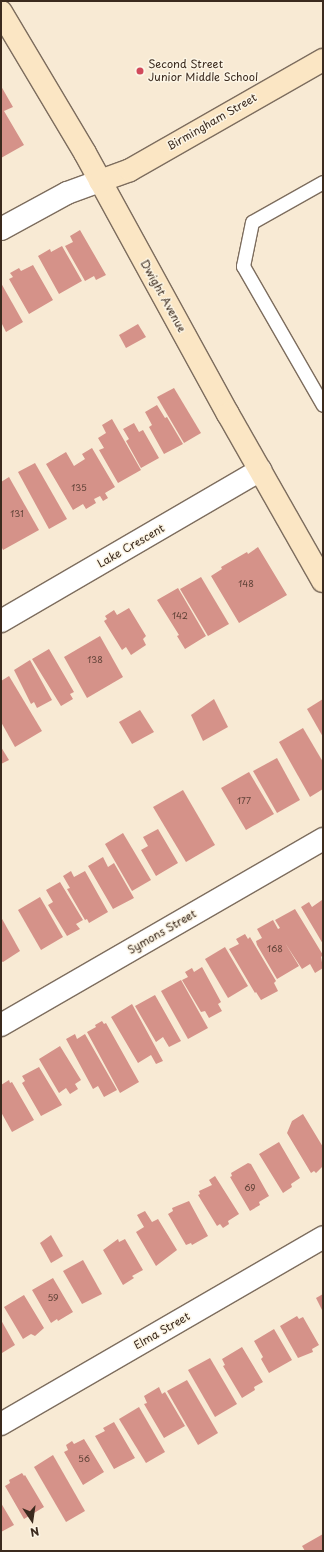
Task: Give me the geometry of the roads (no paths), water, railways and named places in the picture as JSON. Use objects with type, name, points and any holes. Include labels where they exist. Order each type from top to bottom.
[{"type":"street","name":"Dwight Avenue","points":[[1,12],[100,181],[323,581]]},
{"type":"street","name":"Birmingham Street","points":[[100,181],[130,170],[323,60]]},
{"type":"street","points":[[1,229],[67,193],[100,181]]},
{"type":"street","name":"Lake Crescent","points":[[1,621],[260,470]]},
{"type":"street","name":"Symons Street","points":[[1,1025],[323,839]]},
{"type":"street","name":"Elma Street","points":[[1,1424],[323,1237]]},
{"type":"lane","points":[[323,182],[252,222],[243,266],[323,405]]},
{"type":"place","name":"Second Street Junior Middle School","points":[[140,71]]}]
